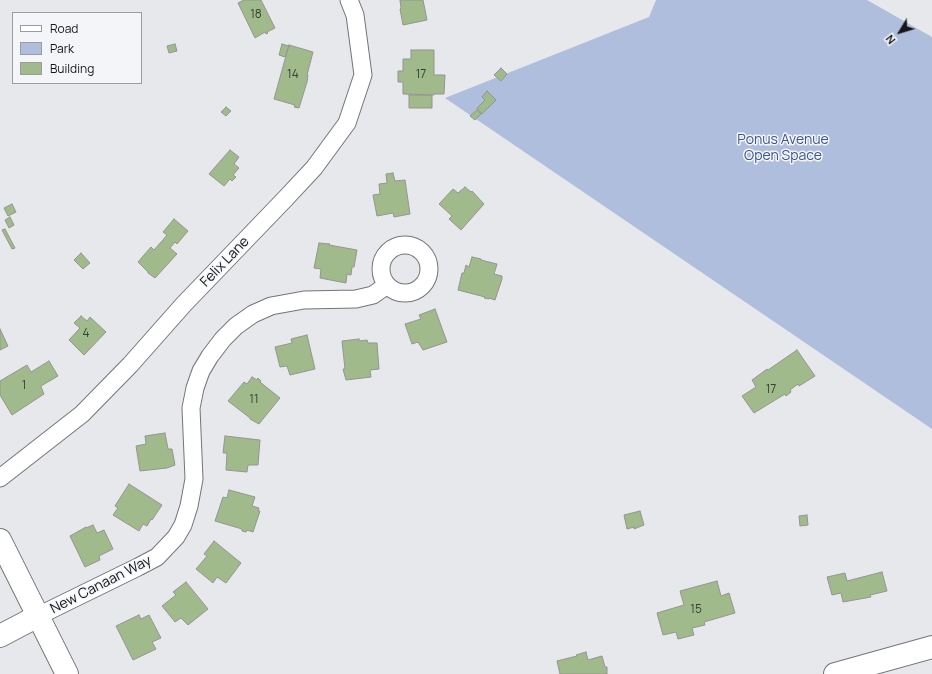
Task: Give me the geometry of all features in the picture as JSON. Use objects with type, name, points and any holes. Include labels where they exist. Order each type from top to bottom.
[{"type":"main road","points":[[0,540],[67,674]]},
{"type":"main road","points":[[0,636],[38,616]]},
{"type":"main road","points":[[835,674],[932,647]]},
{"type":"street","name":"Felix Lane","points":[[0,478],[82,414],[130,365],[184,304],[314,168],[347,123],[362,75],[355,15],[349,0]]},
{"type":"street","name":"New Canaan Way","points":[[38,616],[157,557],[176,537],[183,525],[189,506],[194,479],[191,408],[195,388],[201,371],[210,356],[223,339],[236,326],[253,314],[272,306],[304,300],[356,298],[373,295],[387,285]]},
{"type":"green space","name":"Ponus Avenue Open Space","points":[[656,0],[867,0],[932,37],[932,429],[445,98],[649,17]]},
{"type":"building","points":[[244,0],[261,0],[275,28],[266,34],[265,32],[255,38],[238,3]]},
{"type":"building","points":[[400,0],[423,0],[427,20],[403,25]]},
{"type":"building","points":[[175,44],[177,51],[169,53],[167,46]]},
{"type":"building","points":[[282,44],[289,46],[285,57],[279,55]]},
{"type":"building","points":[[289,45],[313,52],[307,75],[307,82],[299,108],[294,107],[295,105],[274,99]]},
{"type":"building","points":[[411,50],[434,50],[434,75],[445,75],[444,94],[403,94],[403,82],[398,82],[398,71],[403,71],[403,59],[411,59]]},
{"type":"building","points":[[501,68],[507,74],[501,81],[494,75]]},
{"type":"building","points":[[487,91],[496,100],[482,114],[477,108],[485,100],[482,97]]},
{"type":"building","points":[[409,95],[432,95],[432,108],[409,108]]},
{"type":"building","points":[[226,107],[231,111],[226,116],[221,112]]},
{"type":"building","points":[[477,110],[481,114],[475,120],[470,116]]},
{"type":"building","points":[[230,150],[239,157],[234,164],[239,168],[233,175],[236,177],[232,181],[230,179],[224,186],[209,174]]},
{"type":"building","points":[[393,173],[395,181],[405,180],[410,214],[394,217],[393,213],[377,216],[373,195],[380,194],[379,184],[387,183],[386,174]]},
{"type":"building","points":[[465,187],[471,192],[472,191],[484,204],[461,230],[449,219],[452,216],[439,204],[453,189],[458,193]]},
{"type":"building","points":[[12,204],[16,212],[8,216],[4,208]]},
{"type":"building","points":[[10,217],[14,225],[9,228],[5,220]]},
{"type":"building","points":[[174,219],[188,231],[177,244],[175,242],[170,248],[177,254],[155,278],[138,262],[151,247],[154,250],[162,241],[167,235],[163,232]]},
{"type":"building","points":[[5,229],[15,248],[12,249],[2,230]]},
{"type":"building","points":[[319,243],[357,250],[354,267],[352,267],[351,275],[347,274],[346,283],[320,278],[321,269],[314,268]]},
{"type":"building","points":[[81,253],[90,263],[83,269],[74,260]]},
{"type":"building","points":[[472,257],[497,264],[494,274],[502,276],[502,279],[495,300],[458,290],[462,273],[464,273],[466,265],[469,267]]},
{"type":"building","points":[[435,309],[447,342],[423,350],[418,342],[412,344],[405,324],[421,319],[419,315]]},
{"type":"building","points":[[81,316],[87,321],[90,317],[106,332],[84,355],[69,340],[80,328],[74,323]]},
{"type":"building","points":[[0,329],[8,346],[0,350]]},
{"type":"building","points":[[307,335],[315,369],[290,375],[287,366],[280,367],[275,347],[292,343],[291,339]]},
{"type":"building","points":[[359,339],[359,341],[367,340],[368,343],[377,343],[379,369],[370,370],[371,377],[346,380],[343,369],[345,369],[342,341]]},
{"type":"building","points":[[797,350],[815,376],[799,386],[798,384],[790,390],[791,392],[786,396],[785,394],[754,413],[742,396],[756,387],[752,380]]},
{"type":"building","points":[[49,361],[58,376],[41,386],[44,394],[12,415],[0,395],[0,381],[27,365],[31,372]]},
{"type":"building","points":[[252,377],[257,380],[258,378],[261,381],[260,382],[280,398],[259,424],[250,419],[228,401],[244,382],[247,384]]},
{"type":"building","points":[[165,433],[168,449],[172,449],[175,465],[167,468],[140,471],[136,446],[146,444],[145,436]]},
{"type":"building","points":[[225,436],[260,440],[258,465],[248,465],[247,472],[226,470],[227,453],[223,453]]},
{"type":"building","points":[[129,484],[162,505],[147,526],[143,524],[139,531],[113,515],[118,508],[115,506]]},
{"type":"building","points":[[229,490],[255,497],[252,506],[259,508],[258,511],[260,511],[253,532],[247,530],[246,532],[242,531],[242,529],[215,521],[223,497],[227,498]]},
{"type":"building","points":[[640,511],[644,525],[634,529],[634,527],[627,529],[624,515]]},
{"type":"building","points":[[807,515],[808,525],[800,526],[799,516]]},
{"type":"building","points":[[93,525],[97,533],[104,530],[113,549],[99,556],[100,560],[85,567],[70,536],[86,527]]},
{"type":"building","points":[[214,541],[241,563],[226,583],[217,577],[213,583],[196,569],[207,556],[204,554]]},
{"type":"building","points":[[882,572],[887,591],[870,595],[871,597],[843,602],[841,593],[832,595],[827,577],[845,573],[847,581]]},
{"type":"building","points":[[717,581],[721,596],[729,593],[735,613],[704,622],[705,625],[692,628],[694,635],[678,639],[676,632],[663,635],[657,613],[684,605],[680,591]]},
{"type":"building","points":[[186,582],[208,609],[188,625],[181,618],[175,622],[162,606],[176,595],[173,592]]},
{"type":"building","points":[[139,615],[141,619],[149,615],[161,638],[152,642],[156,649],[133,660],[116,626]]},
{"type":"building","points":[[586,652],[588,660],[602,656],[605,667],[607,667],[607,674],[560,674],[557,661]]}]
